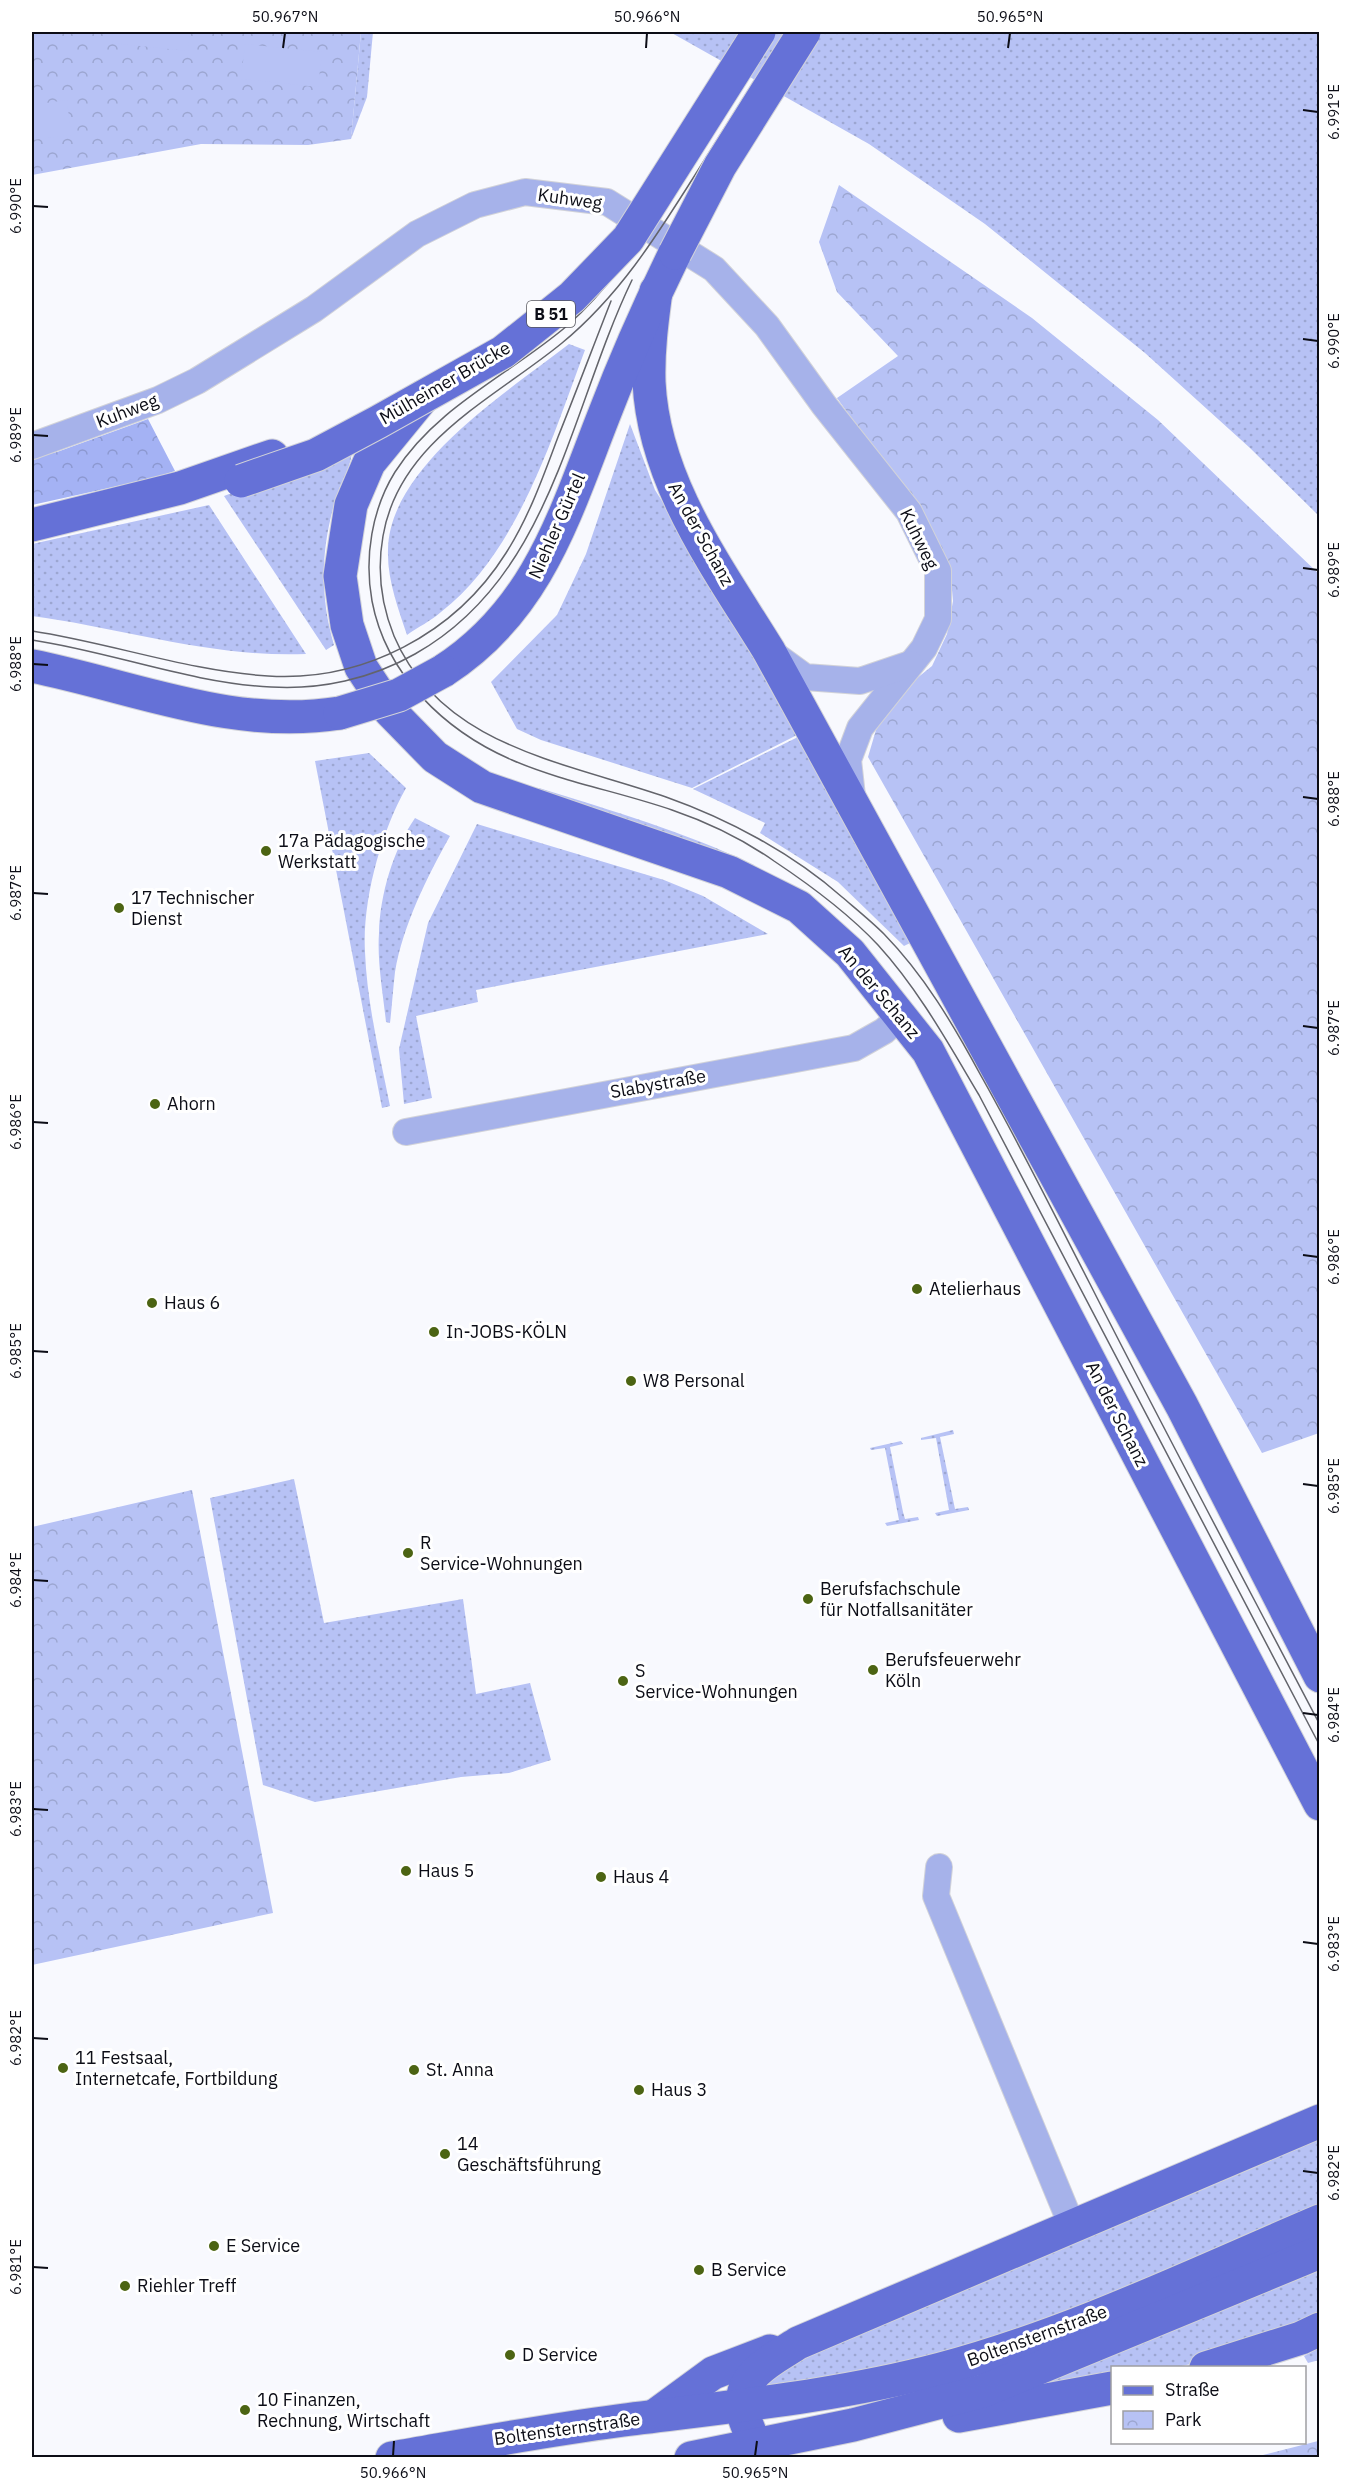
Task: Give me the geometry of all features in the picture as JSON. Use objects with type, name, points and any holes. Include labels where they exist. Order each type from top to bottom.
[{"type":"main road","name":"B 51","points":[[184,494],[339,430],[478,352],[555,301],[621,234],[678,149],[750,32]]},
{"type":"main road","name":"Mülheimer Brücke","points":[[184,494],[241,481],[316,454],[503,352],[572,297],[628,239],[759,32]]},
{"type":"main road","name":"An der Schanz","points":[[804,32],[720,166],[656,291],[643,335],[656,430],[670,479],[704,544],[769,651],[853,802],[1182,1406],[1320,1676]]},
{"type":"main road","name":"Niehler Gürtel","points":[[32,666],[235,715],[294,719],[340,713],[399,695],[443,671],[492,632],[518,602],[557,534],[643,335]]},
{"type":"main road","name":"An der Schanz","points":[[423,397],[369,463],[351,505],[340,576],[347,625],[361,667],[390,711],[413,738],[435,757],[482,787],[729,872],[799,907],[850,953],[928,1051],[1320,1804]]},
{"type":"main road","points":[[32,525],[184,494]]},
{"type":"main road","points":[[32,537],[184,494]]},
{"type":"main road","points":[[653,2417],[713,2373],[754,2355],[798,2343],[1320,2121]]},
{"type":"main road","name":"Boltensternstraße","points":[[392,2457],[563,2428],[742,2407],[886,2382],[994,2353],[1064,2329],[1320,2221]]},
{"type":"main road","name":"Boltensternstraße","points":[[691,2457],[757,2451],[983,2391],[1320,2252]]},
{"type":"main road","points":[[1209,2366],[1281,2345],[1320,2329]]},
{"type":"main road","points":[[757,2451],[742,2407],[746,2382],[760,2368],[798,2343]]},
{"type":"main road","name":"Boltensternstraße","points":[[853,2426],[943,2419],[1111,2388]]},
{"type":"street","name":"Kuhweg","points":[[32,446],[158,400],[264,342],[417,234],[475,205],[525,192],[607,202],[714,268],[767,326],[824,405],[909,512],[938,571],[938,619],[924,648],[860,728],[848,760],[853,802]]},
{"type":"street","points":[[769,651],[805,677],[860,681],[910,664]]},
{"type":"street","name":"Slabystraße","points":[[406,1132],[854,1048],[884,1031],[902,1016]]},
{"type":"street","points":[[939,1867],[936,1896],[1072,2226]]},
{"type":"green space","points":[[32,32],[361,32],[351,139],[308,145],[201,144],[32,175]]},
{"type":"green space","points":[[32,32],[62,32],[62,38],[32,35]]},
{"type":"green space","points":[[113,32],[190,32],[188,51],[112,43]]},
{"type":"green space","points":[[361,32],[373,32],[367,97],[351,139]]},
{"type":"green space","points":[[670,32],[1319,32],[1319,516],[1250,448],[1145,353],[985,224],[869,144]]},
{"type":"green space","points":[[245,44],[322,52],[318,87],[241,79]]},
{"type":"green space","points":[[67,100],[71,135],[32,140],[32,105]]},
{"type":"green space","points":[[839,185],[1032,318],[1158,420],[1319,574],[1319,1433],[1262,1453],[868,757],[876,730],[893,703],[906,687],[932,666],[947,634],[953,601],[950,568],[930,528],[837,398],[898,356],[837,292],[819,242]]},
{"type":"green space","points":[[569,344],[585,350],[545,456],[512,526],[468,587],[437,615],[407,635],[391,583],[388,550],[394,519],[408,489],[430,460],[456,433]]},
{"type":"green space","points":[[148,419],[175,471],[154,478],[32,505],[32,458],[57,452]]},
{"type":"green space","points":[[630,424],[655,490],[719,590],[799,734],[692,788],[541,740],[517,729],[491,682],[557,615],[586,554]]},
{"type":"green space","points":[[352,447],[349,465],[332,514],[325,551],[324,588],[334,645],[326,650],[224,496]]},
{"type":"green space","points":[[209,505],[306,654],[271,654],[202,647],[32,616],[32,544]]},
{"type":"green space","points":[[800,736],[914,941],[904,946],[838,882],[760,833],[765,823],[693,789]]},
{"type":"green space","points":[[369,753],[406,788],[389,825],[375,867],[365,932],[368,991],[390,1106],[382,1108],[315,761]]},
{"type":"green space","points":[[539,788],[702,842],[754,865],[751,874],[535,798]]},
{"type":"green space","points":[[415,818],[450,836],[425,885],[404,937],[395,972],[390,1023],[386,1022],[381,978],[380,918],[385,888],[394,858]]},
{"type":"green space","points":[[477,824],[664,880],[703,896],[768,934],[476,990],[478,1002],[416,1016],[432,1098],[404,1104],[399,1049],[428,923]]},
{"type":"green space","points":[[953,1430],[954,1434],[940,1437],[955,1509],[968,1507],[969,1510],[937,1516],[935,1513],[949,1510],[936,1438],[921,1440],[921,1438]]},
{"type":"green space","points":[[901,1441],[903,1444],[890,1447],[903,1512],[905,1519],[918,1517],[919,1520],[887,1526],[885,1523],[899,1520],[885,1448],[871,1450],[870,1448]]},
{"type":"green space","points":[[294,1479],[324,1623],[463,1599],[476,1694],[530,1683],[551,1760],[509,1773],[461,1777],[315,1802],[263,1785],[210,1498]]},
{"type":"green space","points":[[192,1490],[273,1913],[32,1965],[32,1527]]},
{"type":"green space","points":[[1319,2134],[1319,2207],[1059,2316],[868,2375],[766,2388],[769,2379],[801,2360]]},
{"type":"green space","points":[[1319,2267],[1319,2320],[1203,2362],[1181,2366],[1111,2366],[1111,2380],[1001,2394]]},
{"type":"green space","points":[[1319,2348],[1319,2360],[1308,2363],[1304,2356]]},
{"type":"green space","points":[[1318,2441],[1319,2457],[1255,2457]]},
{"type":"tram line","points":[[660,212],[773,32]]},
{"type":"tram line","points":[[785,32],[666,221],[619,286],[562,343],[453,424],[408,473],[393,503],[381,549],[381,587],[390,624],[394,636],[415,673],[442,703],[474,726],[510,745],[548,760],[666,797],[736,827],[781,852],[823,881],[874,924],[899,950],[937,1001],[994,1100],[1320,1725]]},
{"type":"tram line","points":[[665,205],[620,268],[582,312],[546,343],[453,409],[412,449],[395,472],[387,486],[376,517],[370,551],[370,584],[379,628],[390,653],[422,697],[442,716],[487,748],[531,768],[672,810],[738,839],[774,861],[828,900],[866,933],[893,962],[932,1017],[979,1095],[1320,1746]]},
{"type":"tram line","points":[[32,640],[211,680],[271,687],[308,687],[345,681],[381,670],[415,654],[461,621],[498,582],[527,536],[572,436],[610,331],[632,280]]},
{"type":"tram line","points":[[32,631],[208,669],[268,676],[303,676],[338,671],[372,661],[404,647],[433,629],[461,607],[485,582],[506,553],[529,511],[611,301]]},
{"type":"place","name":"17a Pädagogische Werkstatt","points":[[266,851]]},
{"type":"place","name":"17 Technischer Dienst","points":[[119,908]]},
{"type":"place","name":"Ahorn","points":[[155,1104]]},
{"type":"place","name":"Atelierhaus","points":[[917,1289]]},
{"type":"place","name":"Haus 6","points":[[152,1303]]},
{"type":"place","name":"In-JOBS-KÖLN","points":[[434,1332]]},
{"type":"place","name":"W8 Personal","points":[[631,1381]]},
{"type":"place","name":"R Service-Wohnungen","points":[[408,1553]]},
{"type":"place","name":"Berufsfachschule für Notfallsanitäter","points":[[808,1599]]},
{"type":"place","name":"Berufsfeuerwehr Köln","points":[[873,1670]]},
{"type":"place","name":"S Service-Wohnungen","points":[[623,1681]]},
{"type":"place","name":"Haus 5","points":[[406,1871]]},
{"type":"place","name":"Haus 4","points":[[601,1877]]},
{"type":"place","name":"11 Festsaal, Internetcafe, Fortbildung","points":[[63,2068]]},
{"type":"place","name":"St. Anna","points":[[414,2070]]},
{"type":"place","name":"Haus 3","points":[[639,2090]]},
{"type":"place","name":"14 Geschäftsführung","points":[[445,2154]]},
{"type":"place","name":"E Service","points":[[214,2246]]},
{"type":"place","name":"B Service","points":[[699,2270]]},
{"type":"place","name":"Riehler Treff","points":[[125,2286]]},
{"type":"place","name":"D Service","points":[[510,2355]]},
{"type":"place","name":"10 Finanzen, Rechnung, Wirtschaft","points":[[245,2410]]}]
